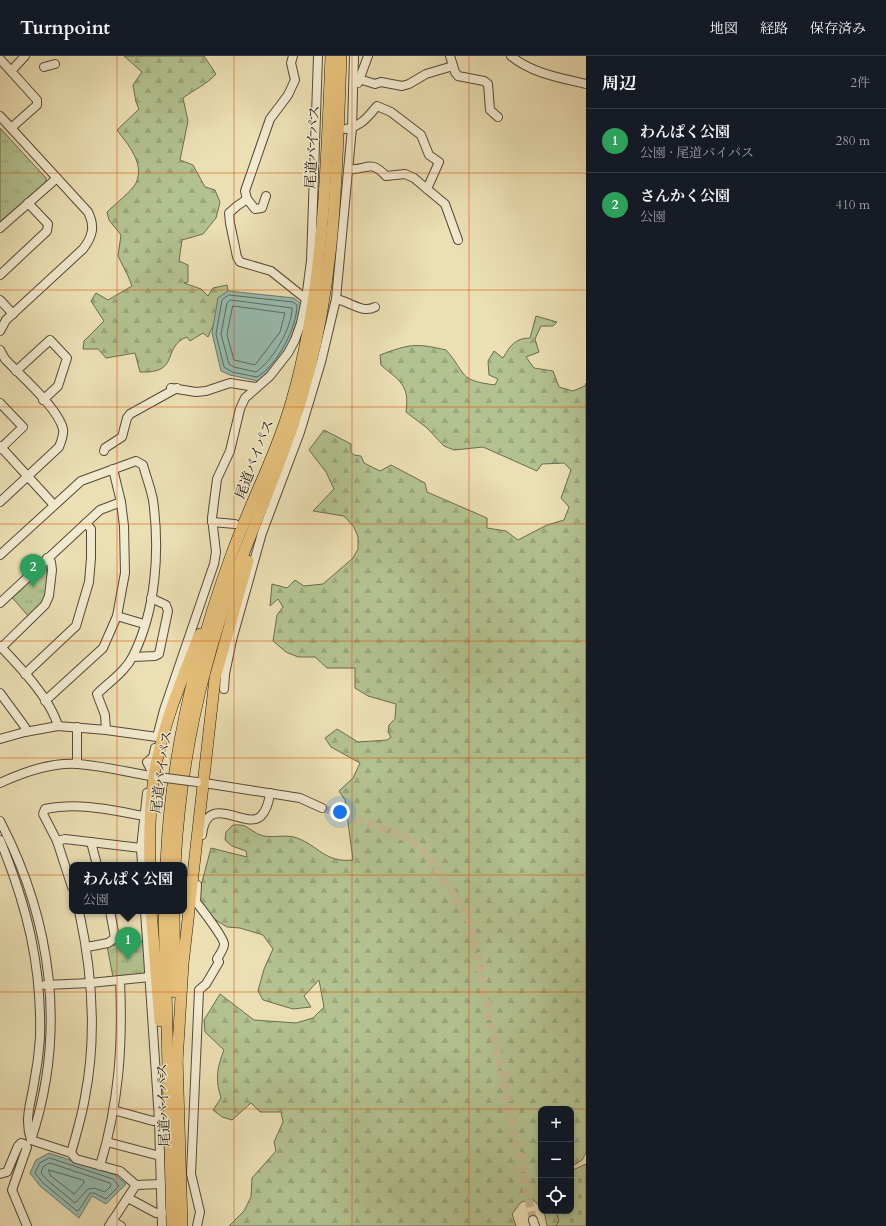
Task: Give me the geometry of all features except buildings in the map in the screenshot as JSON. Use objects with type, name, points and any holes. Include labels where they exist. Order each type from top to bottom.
[{"type":"highway","name":"尾道バイパス","points":[[166,862],[171,800],[183,721],[210,618],[232,554],[292,401],[313,306],[319,266],[325,189],[331,56]]},
{"type":"highway","name":"尾道バイパス","points":[[175,862],[185,770],[195,711],[221,617],[235,575],[262,508],[299,406],[309,370],[322,308],[332,240],[341,56]]},
{"type":"highway","points":[[177,1062],[183,964],[200,782],[215,678],[262,508]]},
{"type":"highway","points":[[150,862],[149,827],[162,740],[190,659],[232,554]]},
{"type":"highway","points":[[151,914],[170,1140]]},
{"type":"highway","name":"尾道バイパス","points":[[164,914],[172,1226]]},
{"type":"highway","name":"尾道バイパス","points":[[174,914],[182,1226]]},
{"type":"street","points":[[11,70],[25,56]]},
{"type":"street","points":[[266,196],[262,208],[255,209],[247,199],[245,192],[270,119],[288,95],[295,80],[291,63],[293,56]]},
{"type":"street","points":[[156,776],[147,762],[153,757],[164,710],[214,564],[216,552],[212,522],[216,479],[230,451],[240,409],[246,398],[256,387],[270,376],[295,340],[306,299],[311,261],[318,129],[318,56]]},
{"type":"street","points":[[224,689],[225,674],[232,640],[262,533],[300,432],[322,362],[336,299],[349,169],[349,129],[356,81],[354,56]]},
{"type":"street","points":[[356,81],[368,56]]},
{"type":"street","points":[[450,56],[458,76],[484,81],[488,84],[490,110],[498,117]]},
{"type":"street","points":[[511,56],[520,64],[586,84]]},
{"type":"street","points":[[0,59],[37,100],[37,105],[11,128]]},
{"type":"street","points":[[44,68],[55,64]]},
{"type":"street","points":[[356,81],[375,84],[381,82],[402,86],[409,84],[434,70],[453,66]]},
{"type":"street","points":[[349,129],[366,120],[376,106],[391,112],[421,135],[429,154],[439,162],[434,176],[427,188]]},
{"type":"street","points":[[0,116],[88,212],[92,220],[93,231],[90,241],[84,249],[6,320],[0,331]]},
{"type":"street","points":[[349,169],[355,170],[369,165],[378,168],[386,176],[405,174],[414,178],[445,204],[458,240]]},
{"type":"street","points":[[0,228],[56,178]]},
{"type":"street","points":[[247,199],[236,206],[230,213],[230,223],[237,257],[240,262],[271,271],[306,299]]},
{"type":"street","points":[[0,276],[47,231],[48,224],[28,203]]},
{"type":"street","points":[[336,299],[343,300],[352,306],[371,309],[375,307]]},
{"type":"street","points":[[0,300],[13,314]]},
{"type":"street","points":[[16,371],[50,340],[67,358],[58,386],[43,400]]},
{"type":"street","points":[[0,350],[16,371],[55,413],[60,421],[63,431],[62,440],[59,447],[0,502]]},
{"type":"street","points":[[104,451],[105,448],[122,437],[127,418],[130,414],[173,388],[201,392],[230,383],[256,387]]},
{"type":"street","points":[[0,403],[22,427],[0,447],[54,505]]},
{"type":"street","points":[[0,555],[81,481],[136,461],[143,465],[153,499],[155,531],[156,560],[151,598],[133,657],[122,671],[97,694],[105,716],[106,730]]},
{"type":"street","points":[[45,702],[103,648],[117,616],[125,573],[124,526],[121,502],[113,469]]},
{"type":"street","points":[[0,603],[100,510],[121,502]]},
{"type":"street","points":[[212,522],[235,524]]},
{"type":"street","points":[[25,674],[76,626],[87,588],[91,558],[91,529],[86,523]]},
{"type":"street","points":[[47,558],[51,562],[52,570],[49,596],[45,605],[1,646],[25,674],[45,702],[55,717],[58,726]]},
{"type":"street","points":[[133,657],[155,656],[159,654],[168,611],[166,605],[151,598]]},
{"type":"street","points":[[117,616],[144,624]]},
{"type":"street","points":[[0,693],[26,726],[25,732]]},
{"type":"street","points":[[0,739],[25,732],[58,726],[157,736]]},
{"type":"street","points":[[76,727],[77,764]]},
{"type":"street","points":[[0,783],[20,774],[40,768],[77,764],[300,798],[322,808]]},
{"type":"street","points":[[142,862],[141,848],[148,789],[156,776]]},
{"type":"street","points":[[197,1226],[200,1212],[192,1174],[199,990],[206,984],[219,962],[217,959],[224,945],[223,940],[211,924],[209,917],[196,902],[203,828],[210,818],[221,812],[251,820],[261,816],[267,807],[270,793]]},
{"type":"street","points":[[69,878],[57,842],[43,814],[45,809],[62,805],[89,807],[144,816]]},
{"type":"street","points":[[0,821],[18,855],[32,895],[44,940],[50,984],[50,1055],[39,1115],[31,1140]]},
{"type":"street","points":[[57,842],[65,839],[141,848]]},
{"type":"street","points":[[0,840],[17,882],[36,963],[39,986],[40,1040],[34,1084],[27,1114],[31,1140]]},
{"type":"street","points":[[91,842],[96,862]]},
{"type":"street","points":[[71,1153],[86,1097],[90,1060],[90,983],[87,946],[80,914]]},
{"type":"street","points":[[87,946],[108,943],[115,938],[111,914]]},
{"type":"street","points":[[145,914],[159,1120],[162,1226]]},
{"type":"street","points":[[39,986],[150,977]]},
{"type":"street","points":[[100,1166],[107,1142],[121,1062],[122,1025],[120,980]]},
{"type":"street","points":[[113,1110],[153,1120],[159,1120]]},
{"type":"street","points":[[27,1114],[39,1115]]},
{"type":"street","points":[[31,1140],[71,1153],[76,1159],[120,1171],[136,1185],[161,1184]]},
{"type":"street","points":[[107,1142],[160,1156]]},
{"type":"street","points":[[0,1174],[7,1172],[18,1146],[21,1143],[24,1144],[27,1147],[12,1190],[27,1226]]},
{"type":"street","points":[[121,1226],[111,1224],[136,1185]]},
{"type":"street","points":[[128,1198],[156,1213],[162,1213]]},
{"type":"green space","points":[[124,56],[204,56],[216,74],[183,98],[188,121],[180,160],[193,165],[205,187],[215,190],[220,202],[216,218],[203,234],[182,240],[179,261],[188,265],[188,282],[184,283],[201,289],[208,296],[213,288],[227,285],[228,291],[218,298],[215,321],[208,337],[203,333],[190,341],[187,337],[179,341],[174,347],[166,364],[161,369],[140,372],[135,353],[106,358],[98,349],[83,349],[84,341],[104,321],[91,301],[96,293],[108,300],[132,286],[118,256],[121,235],[109,220],[107,212],[131,190],[136,183],[138,176],[137,161],[117,130],[139,109],[136,102],[133,85],[142,72]]},
{"type":"green space","points":[[0,128],[46,178],[46,183],[0,224]]},
{"type":"green space","points":[[536,316],[557,322],[553,326],[541,326],[535,339],[539,352],[526,357],[534,368],[553,371],[559,387],[573,391],[585,386],[586,383],[586,1153],[582,1160],[574,1165],[574,1106],[538,1106],[538,1204],[532,1199],[521,1202],[512,1214],[516,1226],[229,1226],[244,1211],[251,1197],[252,1178],[276,1151],[274,1142],[283,1122],[281,1112],[260,1112],[251,1103],[232,1120],[222,1117],[213,1110],[221,1098],[217,1079],[224,1050],[205,1032],[204,1020],[220,994],[254,1020],[296,1023],[313,1018],[324,1007],[319,980],[304,996],[311,1007],[293,1009],[263,1000],[258,991],[264,969],[273,949],[263,935],[240,928],[227,927],[211,917],[199,905],[198,897],[211,848],[247,857],[246,851],[232,846],[225,840],[226,832],[233,825],[242,825],[263,836],[287,836],[297,838],[336,859],[353,860],[345,800],[339,791],[353,778],[360,763],[331,747],[325,738],[337,729],[358,742],[387,740],[391,737],[388,732],[389,725],[395,719],[396,704],[368,696],[355,688],[355,668],[327,668],[315,657],[298,657],[286,652],[273,641],[277,615],[283,607],[278,599],[270,606],[272,584],[287,588],[295,580],[304,586],[323,584],[353,558],[358,549],[358,537],[354,527],[344,516],[313,511],[334,489],[326,472],[309,450],[324,430],[351,444],[351,452],[354,455],[361,456],[364,463],[380,471],[391,465],[425,483],[427,492],[487,518],[487,528],[506,531],[518,540],[547,525],[564,520],[569,507],[561,498],[571,470],[564,463],[542,464],[537,471],[483,447],[454,450],[444,446],[427,428],[406,412],[407,403],[405,389],[398,380],[381,365],[380,355],[406,347],[427,346],[446,350],[464,375],[474,381],[495,385],[498,379],[489,375],[488,361],[494,351],[503,358],[508,350],[517,341],[520,339],[530,338]]},
{"type":"green space","points":[[45,561],[48,579],[45,600],[29,617],[10,595]]},
{"type":"green space","points":[[144,941],[147,974],[113,977],[107,946]]},
{"type":"green space","points":[[586,1164],[586,1226],[556,1226],[559,1221],[557,1214],[574,1214],[574,1170]]},
{"type":"green space","points":[[545,1214],[557,1214],[559,1221],[556,1226],[547,1226]]},
{"type":"water","points":[[228,291],[294,298],[301,304],[297,325],[288,347],[274,367],[258,381],[230,375],[221,371],[212,333],[218,298]]},
{"type":"water","points":[[49,1153],[115,1175],[126,1184],[106,1204],[92,1196],[79,1218],[40,1186],[30,1173],[36,1160]]},
{"type":"tunnel","points":[[322,808],[378,826],[411,840],[427,856],[469,917],[533,1220]]},
{"type":"place","name":"さんかく公園","points":[[33,587]]},
{"type":"place","name":"わんぱく公園","points":[[128,960]]}]
